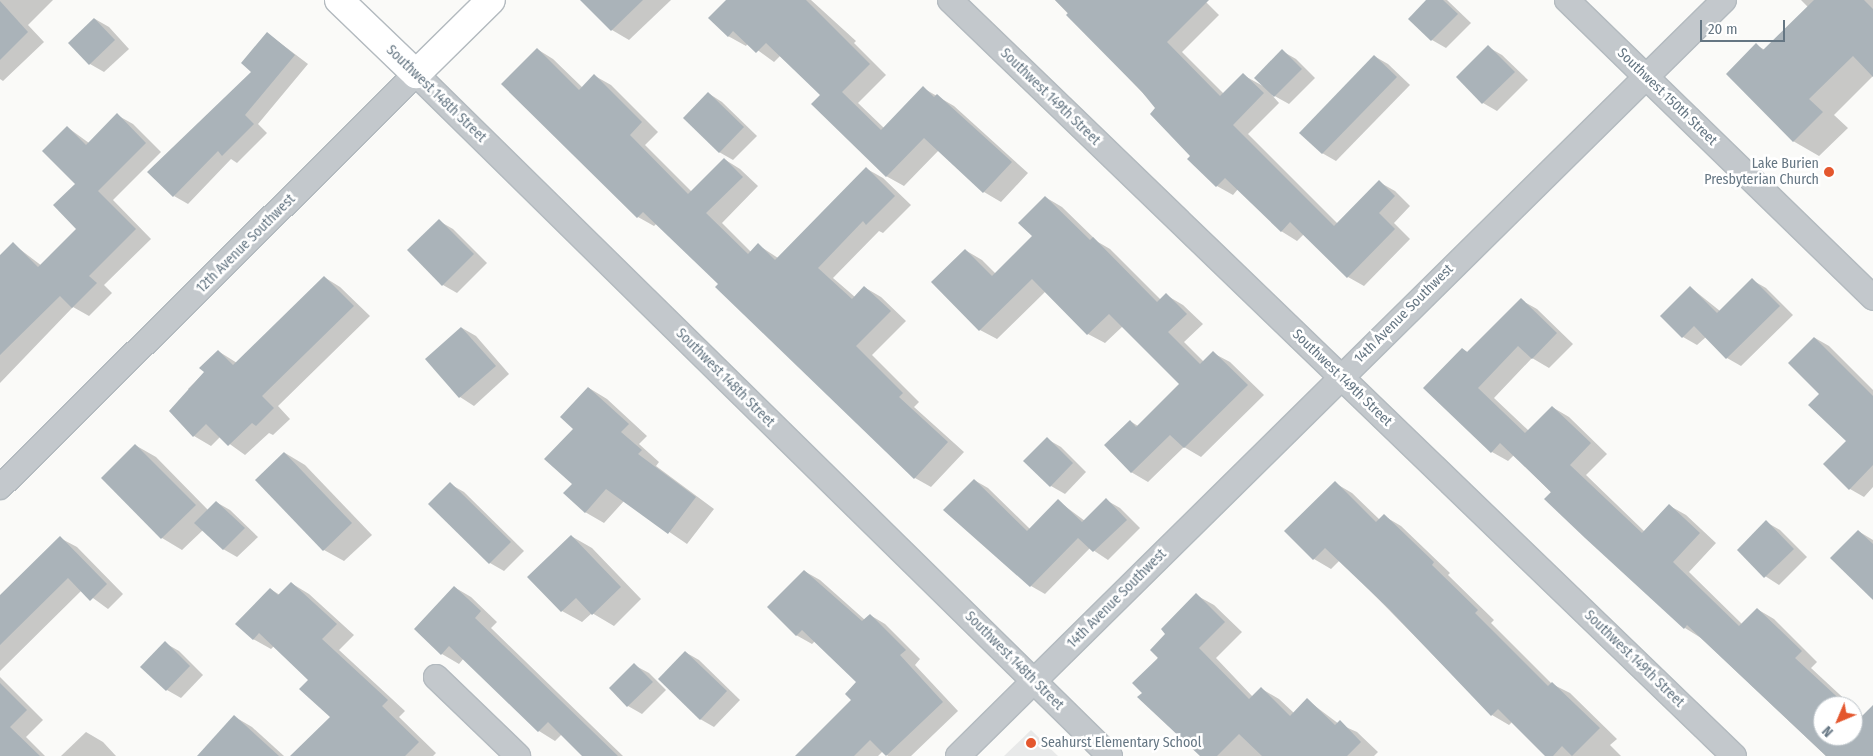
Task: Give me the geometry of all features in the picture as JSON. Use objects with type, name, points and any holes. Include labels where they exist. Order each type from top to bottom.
[{"type":"street","name":"Southwest 148th Street","points":[[339,0],[1110,756]]},
{"type":"street","name":"12th Avenue Southwest","points":[[0,487],[491,0]]},
{"type":"street","name":"Southwest 149th Street","points":[[950,0],[1734,756]]},
{"type":"street","name":"Southwest 150th Street","points":[[1567,0],[1873,298]]},
{"type":"street","name":"14th Avenue Southwest","points":[[958,756],[1724,0]]},
{"type":"street","points":[[436,677],[518,756]]},
{"type":"shaded area","name":"Seahurst Elementary School","points":[[1031,730],[1058,756],[1004,756]]},
{"type":"building","points":[[580,0],[643,0],[611,31]]},
{"type":"building","points":[[726,0],[806,0],[870,64],[842,92],[881,130],[923,86],[934,97],[937,94],[1012,162],[983,193],[924,138],[886,177],[811,104],[820,95],[766,43],[756,53],[733,31],[728,37],[708,18]]},
{"type":"building","points":[[1055,0],[1209,0],[1167,42],[1220,96],[1243,73],[1264,93],[1233,125],[1334,226],[1379,180],[1395,196],[1379,213],[1395,229],[1347,278],[1290,222],[1281,232],[1225,178],[1216,187],[1187,159],[1190,156],[1150,114],[1155,108],[1142,92],[1066,15],[1068,13]]},
{"type":"building","points":[[1426,0],[1443,0],[1458,14],[1431,41],[1408,19]]},
{"type":"building","points":[[1814,0],[1864,0],[1873,9],[1873,77],[1853,56],[1809,99],[1823,112],[1793,142],[1726,74],[1756,43],[1763,50]]},
{"type":"building","points":[[0,1],[28,32],[0,60]]},
{"type":"building","points":[[94,18],[115,40],[89,65],[68,43]]},
{"type":"building","points":[[267,32],[295,55],[245,115],[254,124],[222,156],[218,151],[173,197],[147,172],[251,72],[241,63]]},
{"type":"building","points":[[1488,45],[1515,72],[1482,104],[1456,77]]},
{"type":"building","points":[[537,48],[579,90],[594,74],[642,122],[630,135],[688,194],[724,158],[743,177],[706,213],[748,254],[758,243],[775,260],[866,167],[895,196],[866,225],[863,221],[818,268],[852,299],[864,286],[891,311],[856,346],[903,393],[899,397],[948,442],[914,479],[715,287],[718,284],[643,212],[637,218],[501,84]]},
{"type":"building","points":[[1282,49],[1302,69],[1274,97],[1254,78]]},
{"type":"building","points":[[1374,55],[1397,77],[1322,154],[1299,133]]},
{"type":"building","points":[[708,92],[744,127],[719,153],[683,118]]},
{"type":"building","points":[[117,113],[146,143],[98,191],[136,229],[89,276],[97,283],[72,308],[60,296],[0,355],[0,255],[13,242],[38,267],[76,229],[53,205],[75,184],[42,151],[67,126],[86,145]]},
{"type":"building","points":[[1045,196],[1090,240],[1093,237],[1157,302],[1166,293],[1187,314],[1168,332],[1200,364],[1213,351],[1248,385],[1184,448],[1170,435],[1131,473],[1104,445],[1130,420],[1136,427],[1179,384],[1109,314],[1087,335],[1032,279],[979,331],[931,282],[965,249],[992,276],[1032,236],[1018,223]]},
{"type":"building","points":[[439,219],[474,254],[442,286],[407,250]]},
{"type":"building","points":[[324,276],[354,306],[262,396],[274,408],[256,426],[252,423],[228,446],[206,424],[193,437],[169,411],[204,372],[199,368],[218,350],[233,365]]},
{"type":"building","points":[[1752,278],[1780,306],[1726,359],[1694,326],[1682,338],[1660,316],[1690,286],[1717,313]]},
{"type":"building","points":[[1521,298],[1557,333],[1532,359],[1518,346],[1478,388],[1525,433],[1552,406],[1591,443],[1570,465],[1642,533],[1669,504],[1700,533],[1673,562],[1739,626],[1757,608],[1802,651],[1795,658],[1836,696],[1813,696],[1813,744],[1687,625],[1684,629],[1544,499],[1551,492],[1500,443],[1491,453],[1423,388],[1462,348],[1467,352]]},
{"type":"building","points":[[461,327],[496,366],[459,398],[425,359]]},
{"type":"building","points":[[1814,337],[1873,396],[1873,465],[1849,490],[1823,464],[1846,441],[1808,405],[1819,394],[1788,363]]},
{"type":"building","points":[[588,387],[629,424],[621,432],[642,450],[638,454],[696,497],[668,534],[606,489],[585,513],[563,493],[572,484],[544,459],[573,429],[560,417]]},
{"type":"building","points":[[1047,437],[1073,463],[1050,487],[1023,461]]},
{"type":"building","points":[[135,444],[196,505],[161,539],[101,478]]},
{"type":"building","points":[[284,452],[352,523],[323,551],[255,480]]},
{"type":"building","points":[[974,479],[1027,531],[1058,499],[1082,522],[1106,498],[1127,520],[1093,552],[1078,538],[1030,587],[943,510]]},
{"type":"building","points":[[1335,481],[1376,522],[1384,514],[1434,562],[1432,565],[1478,610],[1475,613],[1548,686],[1552,682],[1600,728],[1572,756],[1562,746],[1553,756],[1545,756],[1498,709],[1491,716],[1389,609],[1325,548],[1313,560],[1284,531]]},
{"type":"building","points":[[450,482],[511,542],[489,564],[428,504]]},
{"type":"building","points":[[216,501],[245,528],[223,550],[194,523]]},
{"type":"building","points":[[1766,520],[1794,549],[1764,578],[1737,550]]},
{"type":"building","points":[[1858,530],[1873,544],[1873,600],[1830,558]]},
{"type":"building","points":[[571,535],[621,587],[592,615],[576,598],[561,612],[527,577]]},
{"type":"building","points":[[60,536],[107,584],[90,601],[68,578],[0,645],[0,595]]},
{"type":"building","points":[[804,570],[862,621],[870,614],[906,650],[900,655],[943,702],[886,756],[870,740],[854,756],[795,756],[851,700],[845,694],[856,682],[802,630],[796,636],[767,607]]},
{"type":"building","points":[[291,582],[337,624],[322,639],[388,700],[382,706],[419,742],[405,756],[290,756],[330,717],[299,689],[308,680],[259,633],[253,640],[235,624],[270,588],[278,595]]},
{"type":"building","points":[[454,586],[481,611],[475,618],[618,756],[582,756],[548,722],[538,732],[449,646],[441,655],[414,629]]},
{"type":"building","points":[[1196,593],[1225,622],[1199,648],[1249,699],[1261,687],[1290,716],[1307,698],[1335,725],[1340,720],[1361,742],[1347,756],[1262,756],[1239,734],[1217,756],[1200,756],[1137,697],[1142,693],[1132,683],[1158,658],[1150,650],[1165,634],[1161,629]]},
{"type":"building","points":[[165,641],[190,666],[166,691],[140,667]]},
{"type":"building","points":[[685,651],[727,691],[700,720],[658,679]]},
{"type":"building","points":[[634,663],[653,682],[627,707],[609,688]]},
{"type":"building","points":[[0,683],[27,710],[10,727],[40,756],[0,756]]},
{"type":"building","points":[[1873,705],[1873,756],[1826,756],[1815,746],[1863,746],[1863,715]]},
{"type":"building","points":[[234,715],[279,756],[197,756]]},
{"type":"place","name":"Lake Burien Presbyterian Church","points":[[1829,172]]},
{"type":"place","name":"Seahurst Elementary School","points":[[1031,743]]}]
